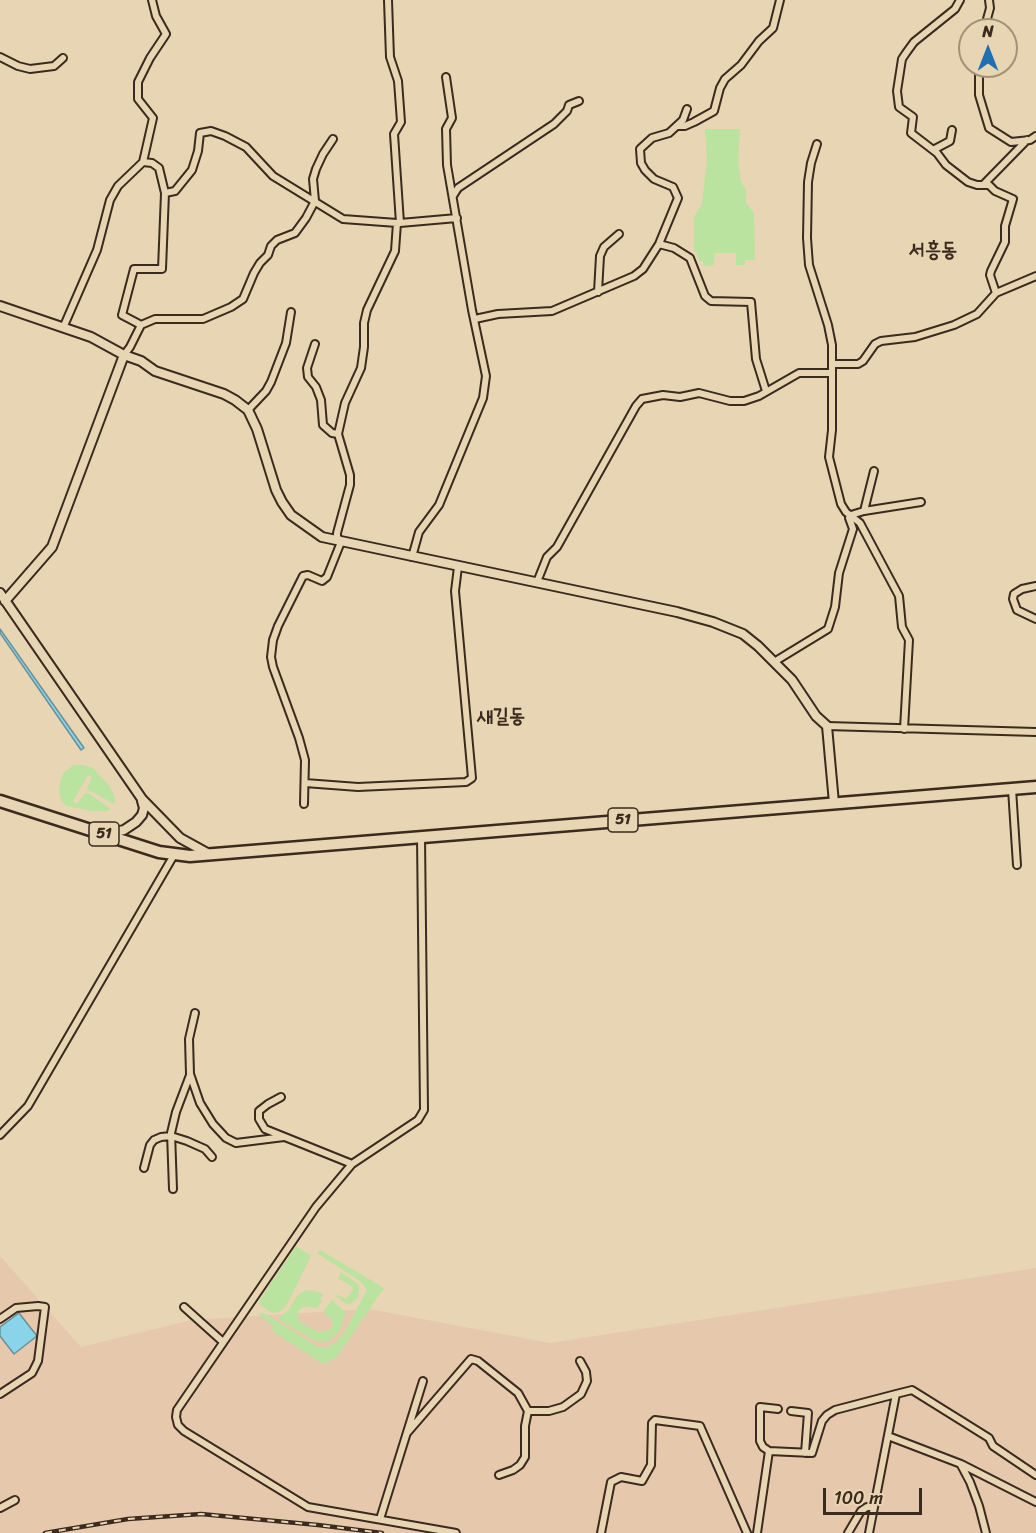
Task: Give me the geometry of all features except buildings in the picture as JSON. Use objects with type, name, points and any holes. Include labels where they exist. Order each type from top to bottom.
[{"type":"main road","name":"51","points":[[0,801],[174,855],[211,855],[1036,787]]},
{"type":"street","points":[[63,328],[97,250],[110,200],[118,186],[143,162],[153,118],[138,99],[138,82],[166,34],[156,16],[152,0]]},
{"type":"street","points":[[341,542],[337,533],[350,485],[350,475],[338,434],[345,403],[361,368],[367,310],[395,251],[399,223],[394,134],[401,122],[398,81],[390,57],[388,0]]},
{"type":"street","points":[[677,126],[685,126],[714,111],[720,88],[725,79],[741,65],[759,41],[773,28],[780,0]]},
{"type":"street","points":[[960,0],[955,9],[941,22],[914,42],[902,59],[897,91],[899,107],[913,117],[911,133],[968,182],[989,185],[995,191],[1013,199],[1005,226],[1005,242],[990,275],[996,294]]},
{"type":"street","points":[[987,18],[989,0]]},
{"type":"street","points":[[0,57],[30,69],[54,66],[63,58]]},
{"type":"street","points":[[412,557],[419,532],[439,505],[483,398],[486,376],[447,165],[446,129],[453,118],[446,77]]},
{"type":"street","points":[[979,78],[979,95],[989,128],[1007,141],[1027,140],[1036,136]]},
{"type":"street","points":[[452,196],[458,188],[554,124],[567,111],[569,105],[579,101]]},
{"type":"street","points":[[475,319],[498,314],[552,311],[634,276],[643,269],[659,244],[678,198],[673,187],[654,179],[645,171],[641,163],[640,149],[651,138],[669,133],[682,120],[687,109]]},
{"type":"street","points":[[933,150],[950,141],[952,130]]},
{"type":"street","points":[[165,193],[175,191],[181,186],[192,170],[198,151],[200,133],[211,131],[246,147],[273,176],[344,219],[399,223],[457,218]]},
{"type":"street","points":[[211,855],[180,838],[142,800],[3,597],[52,547],[124,355],[141,325],[155,319],[203,319],[243,299],[254,273],[268,255],[271,246],[277,240],[295,233],[315,201],[313,179],[323,154],[333,139]]},
{"type":"street","points":[[984,184],[1027,140]]},
{"type":"street","points":[[817,144],[808,182],[808,247],[809,265],[831,336],[832,430],[829,457],[841,504],[866,532],[899,596],[902,627],[909,640],[904,729]]},
{"type":"street","points":[[141,325],[122,315],[134,269],[162,269],[165,193],[159,168],[152,163],[143,162]]},
{"type":"street","points":[[598,292],[600,256],[604,247],[619,234]]},
{"type":"street","points":[[659,244],[674,248],[690,258],[705,296],[711,301],[751,302],[756,359],[766,391]]},
{"type":"street","points":[[832,364],[858,364],[863,361],[875,344],[881,341],[915,337],[954,325],[977,314],[996,294],[1036,276]]},
{"type":"street","points":[[0,306],[91,337],[124,355],[141,361],[155,371],[224,394],[248,410],[257,429],[276,490],[291,515],[322,537],[713,622],[743,634],[758,646],[792,680],[816,716],[827,726],[1036,732]]},
{"type":"street","points":[[248,410],[266,391],[271,382],[286,343],[291,312]]},
{"type":"street","points":[[315,344],[307,368],[308,377],[316,387],[321,400],[323,425],[332,433],[338,434]]},
{"type":"street","points":[[537,582],[547,557],[557,547],[642,399],[663,395],[680,397],[699,393],[730,401],[744,401],[759,396],[799,373],[832,373]]},
{"type":"street","points":[[864,511],[874,471]]},
{"type":"street","points":[[851,515],[921,502]]},
{"type":"street","points":[[774,662],[828,629],[835,607],[839,573],[853,529],[849,518],[851,515]]},
{"type":"street","points":[[304,804],[305,760],[273,667],[271,657],[273,640],[303,576],[308,575],[322,581],[327,577],[341,542]]},
{"type":"street","points":[[305,783],[358,787],[466,782],[472,778],[455,591],[458,567]]},
{"type":"street","points":[[1036,586],[1022,589],[1014,594],[1013,599],[1017,610],[1036,619]]},
{"type":"street","points":[[827,726],[834,802]]},
{"type":"street","points":[[1012,789],[1017,865]]},
{"type":"street","points":[[103,834],[124,830],[136,822],[144,808],[142,800]]},
{"type":"street","points":[[421,837],[424,1110],[418,1120],[352,1164],[316,1207],[177,1410],[178,1425],[184,1431],[308,1507],[456,1533]]},
{"type":"street","points":[[0,1135],[28,1106],[174,855]]},
{"type":"street","points":[[195,1013],[189,1039],[190,1074],[200,1102],[213,1124],[225,1138],[237,1143],[284,1137]]},
{"type":"street","points":[[173,1189],[171,1136],[176,1112],[190,1074]]},
{"type":"street","points":[[282,1097],[259,1111],[259,1119],[266,1129],[352,1164]]},
{"type":"street","points":[[144,1168],[150,1146],[154,1140],[161,1137],[171,1136],[205,1149],[212,1157]]},
{"type":"street","points":[[0,1319],[16,1308],[45,1307],[38,1361],[32,1373],[0,1394]]},
{"type":"street","points":[[184,1307],[223,1342]]},
{"type":"street","points":[[407,1433],[471,1359],[478,1361],[518,1393],[528,1411],[525,1426],[525,1457],[519,1466],[499,1475]]},
{"type":"street","points":[[528,1411],[556,1409],[570,1403],[581,1394],[587,1381],[586,1372],[580,1362]]},
{"type":"street","points":[[380,1519],[423,1381]]},
{"type":"street","points":[[778,1409],[760,1407],[760,1441],[763,1447],[770,1451],[812,1453],[822,1421],[827,1415],[835,1410],[912,1390],[989,1438],[993,1446],[1036,1475]]},
{"type":"street","points":[[868,1533],[896,1394]]},
{"type":"street","points":[[791,1411],[808,1413],[805,1453]]},
{"type":"street","points":[[601,1533],[611,1482],[621,1477],[642,1480],[651,1465],[652,1423],[655,1420],[700,1426],[747,1533]]},
{"type":"street","points":[[888,1436],[961,1464],[1036,1502]]},
{"type":"street","points":[[757,1533],[770,1451]]},
{"type":"street","points":[[961,1464],[979,1506],[986,1533]]},
{"type":"street","points":[[0,1508],[15,1500]]},
{"type":"street","points":[[848,1533],[861,1511],[867,1507],[874,1507]]},
{"type":"shaded area","points":[[0,1256],[81,1347],[191,1320],[369,1309],[550,1343],[1036,1268],[1036,1533],[0,1533]]},
{"type":"green space","points":[[705,129],[740,129],[738,162],[741,182],[746,190],[746,203],[754,213],[755,260],[745,260],[745,265],[736,265],[736,253],[714,253],[714,265],[704,266],[703,261],[699,261],[694,251],[694,217],[702,204],[707,159]]},
{"type":"green space","points":[[74,765],[93,768],[111,788],[115,799],[114,804],[87,789],[92,777],[88,775],[73,801],[77,804],[85,793],[88,793],[111,809],[93,811],[67,806],[62,802],[59,792],[63,773]]},
{"type":"green space","points":[[296,1246],[311,1256],[286,1306],[280,1312],[272,1313],[259,1304],[260,1300]]},
{"type":"green space","points":[[320,1250],[384,1288],[336,1358],[323,1364],[272,1331],[274,1327],[258,1314],[264,1313],[316,1346],[326,1348],[336,1342],[344,1333],[367,1290],[360,1281],[317,1253]]},
{"type":"green space","points":[[341,1272],[359,1285],[358,1298],[350,1304],[346,1304],[336,1296],[346,1299],[354,1288],[338,1278]]},
{"type":"green space","points":[[306,1290],[323,1294],[320,1300],[322,1301],[317,1308],[305,1306],[298,1311],[301,1323],[318,1332],[328,1331],[332,1327],[332,1320],[323,1312],[332,1300],[346,1313],[339,1332],[327,1342],[316,1341],[278,1319],[288,1310],[298,1295]]},
{"type":"water","points":[[0,629],[84,748],[81,750],[0,633]]},
{"type":"water","points":[[19,1313],[37,1336],[14,1354],[0,1336],[0,1327]]},
{"type":"railway","points":[[45,1533],[128,1519],[201,1514],[382,1533]]},
{"type":"district","name":"서흥동","points":[[933,251]]},
{"type":"district","name":"새길동","points":[[501,717]]}]
